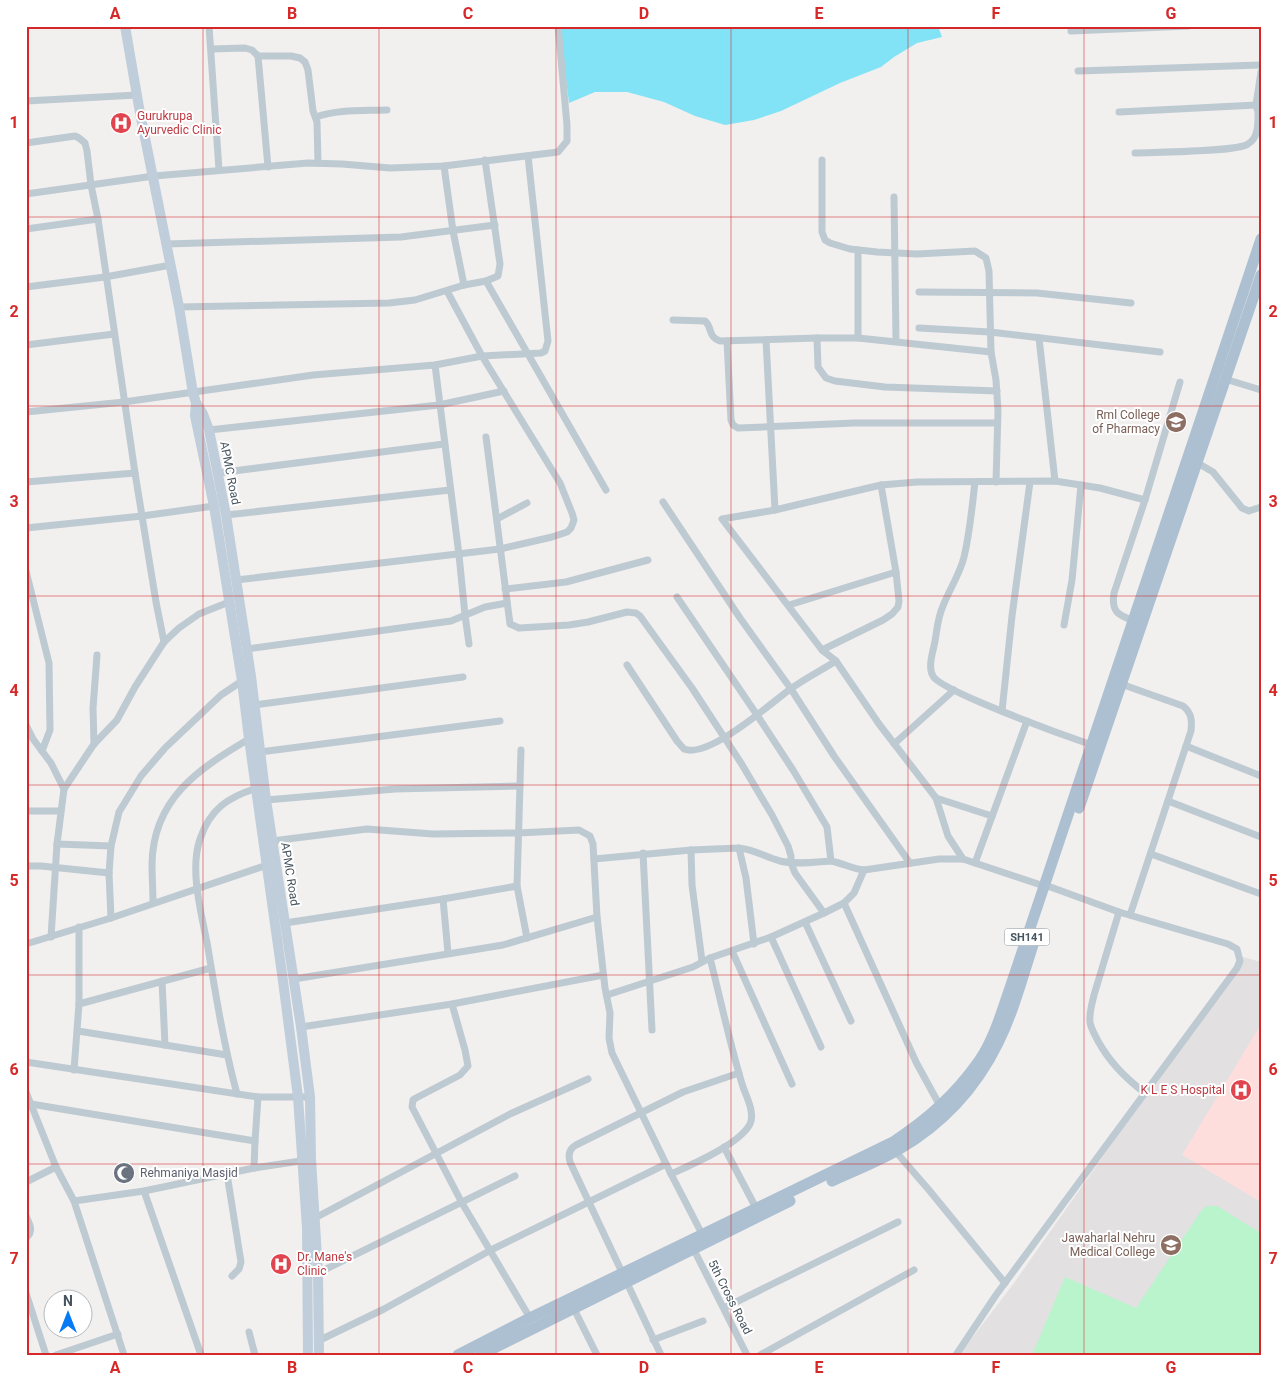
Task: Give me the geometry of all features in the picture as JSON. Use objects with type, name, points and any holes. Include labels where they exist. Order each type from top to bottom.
[{"type":"main road","name":"SH141","points":[[458,1355],[530,1318],[896,1152],[945,1115],[971,1088],[990,1059],[1007,1023],[1047,886],[1092,745],[1261,239]]},
{"type":"main road","name":"SH141","points":[[691,1245],[702,1234],[893,1142],[921,1124],[953,1094],[980,1060],[998,1021],[1121,684],[1196,462],[1258,292],[1261,275]]},
{"type":"main road","name":"SH141","points":[[480,1355],[573,1307],[624,1277]]},
{"type":"street","name":"APMC Road","points":[[125,26],[179,307],[193,393],[196,404],[203,414],[209,430],[218,473],[247,649],[272,841],[271,864],[283,981],[315,1218],[319,1355]]},
{"type":"street","points":[[209,26],[219,170]]},
{"type":"street","points":[[26,194],[154,176],[219,170],[318,163],[390,168],[444,166],[558,152],[567,141],[567,118],[558,26]]},
{"type":"street","points":[[1071,31],[1189,26]]},
{"type":"street","points":[[211,49],[245,48],[252,50],[258,56],[268,167]]},
{"type":"street","points":[[258,56],[292,56],[300,58],[305,62],[318,129],[318,163]]},
{"type":"street","points":[[1078,71],[1261,66]]},
{"type":"street","points":[[1135,153],[1223,148],[1249,144],[1258,129],[1261,72]]},
{"type":"street","points":[[26,101],[137,95]]},
{"type":"street","points":[[316,116],[344,111],[387,110]]},
{"type":"street","points":[[1119,112],[1258,111]]},
{"type":"street","points":[[26,143],[70,137],[79,138],[85,143],[135,473],[164,642]]},
{"type":"street","points":[[26,412],[124,402],[313,375],[435,365],[482,356],[528,355],[546,351],[548,341],[528,156]]},
{"type":"street","points":[[179,307],[415,300],[495,278],[500,271],[485,160]]},
{"type":"street","points":[[822,160],[823,237],[830,243],[858,250],[894,254],[966,251],[981,254],[986,258],[988,262],[991,352],[997,391],[996,482]]},
{"type":"street","points":[[444,166],[453,231],[464,285]]},
{"type":"street","points":[[894,198],[896,341]]},
{"type":"street","points":[[26,229],[98,219]]},
{"type":"street","points":[[167,244],[401,237],[495,225]]},
{"type":"street","points":[[858,250],[858,338]]},
{"type":"street","points":[[26,287],[105,277],[171,265]]},
{"type":"street","points":[[486,282],[606,490]]},
{"type":"street","points":[[236,580],[500,549],[552,537],[567,532],[571,528],[574,520],[560,483],[482,356],[447,291]]},
{"type":"street","points":[[919,292],[989,291],[1046,293],[1131,303]]},
{"type":"street","points":[[673,320],[705,321],[714,339],[727,341],[858,338],[991,352]]},
{"type":"street","points":[[920,328],[990,332],[1160,352]]},
{"type":"street","points":[[26,345],[114,334]]},
{"type":"street","points":[[817,338],[818,367],[826,378],[836,381],[885,386],[997,391]]},
{"type":"street","points":[[1039,338],[1055,481]]},
{"type":"street","points":[[766,340],[775,510]]},
{"type":"street","points":[[727,341],[730,409],[733,425],[738,428],[854,423],[998,423]]},
{"type":"street","points":[[435,365],[459,555],[464,615],[470,644]]},
{"type":"street","points":[[1226,379],[1261,390]]},
{"type":"street","points":[[1134,621],[1120,616],[1113,600],[1118,578],[1145,500],[1180,382]]},
{"type":"street","points":[[209,430],[439,405],[504,391]]},
{"type":"street","name":"APMC Road","points":[[196,404],[195,416],[214,506],[257,788],[271,864],[285,923],[310,1097],[306,1160],[308,1355]]},
{"type":"street","points":[[486,437],[510,624],[519,628],[578,625],[627,612],[636,613],[645,622],[692,688],[724,738],[772,815],[788,846],[795,873],[824,913]]},
{"type":"street","points":[[218,473],[444,444]]},
{"type":"street","points":[[1196,462],[1213,472],[1242,508],[1249,511],[1261,507]]},
{"type":"street","points":[[26,482],[135,473]]},
{"type":"street","points":[[963,859],[948,836],[936,798],[894,744],[836,661],[822,650],[722,519],[775,510],[881,486],[917,482],[1055,481],[1082,485],[1145,500]]},
{"type":"street","points":[[975,482],[963,559],[942,606],[932,657],[932,676],[954,690],[1002,711],[1092,745]]},
{"type":"street","points":[[1002,711],[1012,616],[1030,482]]},
{"type":"street","points":[[1064,625],[1072,580],[1082,485]]},
{"type":"street","points":[[822,650],[892,614],[898,607],[896,572],[881,486]]},
{"type":"street","points":[[226,515],[450,490]]},
{"type":"street","points":[[663,502],[740,618],[791,689],[834,756],[910,863]]},
{"type":"street","points":[[497,519],[527,503]]},
{"type":"street","points":[[26,528],[142,516],[214,506]]},
{"type":"street","points":[[505,589],[566,582],[648,560]]},
{"type":"street","points":[[26,571],[49,663],[50,730],[42,751]]},
{"type":"street","points":[[789,605],[896,572]]},
{"type":"street","points":[[677,597],[793,770],[827,827],[831,861]]},
{"type":"street","points":[[51,937],[57,844],[64,789],[94,744],[117,720],[135,687],[164,642],[178,628],[199,614],[229,602]]},
{"type":"street","points":[[247,649],[451,621],[485,606],[507,603]]},
{"type":"street","points":[[94,744],[93,708],[96,655]]},
{"type":"street","points":[[627,665],[684,749],[689,751],[701,750],[724,738],[791,689],[836,661]]},
{"type":"street","points":[[254,705],[463,677]]},
{"type":"street","points":[[111,918],[109,873],[111,846],[119,812],[141,776],[165,748],[220,694],[242,681]]},
{"type":"street","points":[[1121,684],[1183,706],[1188,710],[1192,723],[1130,915]]},
{"type":"street","points":[[894,744],[954,690]]},
{"type":"street","points":[[260,752],[500,721]]},
{"type":"street","points":[[975,863],[1027,721]]},
{"type":"street","points":[[26,725],[29,739],[51,763],[64,789]]},
{"type":"street","points":[[154,903],[152,863],[154,842],[168,805],[177,792],[193,776],[217,757],[249,739]]},
{"type":"street","points":[[1186,746],[1261,776]]},
{"type":"street","points":[[521,750],[517,886],[527,938]]},
{"type":"street","points":[[266,800],[395,789],[520,786]]},
{"type":"street","points":[[236,1094],[227,1055],[198,888],[197,849],[200,838],[212,815],[225,801],[257,788]]},
{"type":"street","points":[[936,798],[992,816]]},
{"type":"street","points":[[1168,801],[1261,837]]},
{"type":"street","points":[[26,811],[60,811]]},
{"type":"street","points":[[272,841],[367,829],[433,834],[579,830],[586,832],[593,844],[597,917],[603,975],[610,1013],[609,1038],[612,1052],[640,1113],[702,1234]]},
{"type":"street","points":[[57,844],[111,846]]},
{"type":"street","points":[[739,848],[746,878],[754,944]]},
{"type":"street","points":[[594,859],[643,853],[739,848],[753,850],[779,861],[791,863],[831,861],[842,863],[857,870],[939,859],[963,859],[1119,912],[1228,944],[1237,949],[1240,961],[1237,968],[1005,1283],[956,1355]]},
{"type":"street","points":[[691,850],[692,885],[702,961]]},
{"type":"street","points":[[643,853],[651,980],[652,1030]]},
{"type":"street","points":[[1151,854],[1261,894]]},
{"type":"street","points":[[26,944],[111,918],[271,864]]},
{"type":"street","points":[[26,866],[56,867],[109,873]]},
{"type":"street","points":[[607,995],[693,967],[702,961],[754,944],[824,913],[844,903],[854,892],[864,870]]},
{"type":"street","points":[[285,923],[517,886]]},
{"type":"street","points":[[443,899],[448,953]]},
{"type":"street","points":[[844,903],[916,1062],[940,1106]]},
{"type":"street","points":[[1119,912],[1094,995],[1090,1025],[1113,1065],[1145,1093]]},
{"type":"street","points":[[294,979],[502,945],[597,917]]},
{"type":"street","points":[[805,922],[851,1022]]},
{"type":"street","points":[[74,1070],[79,1004],[79,927]]},
{"type":"street","points":[[772,937],[821,1047]]},
{"type":"street","points":[[732,951],[792,1084]]},
{"type":"street","points":[[671,1174],[724,1147],[740,1135],[751,1123],[752,1115],[739,1073],[710,958]]},
{"type":"street","points":[[79,1004],[211,968]]},
{"type":"street","points":[[301,1027],[452,1004],[603,975]]},
{"type":"street","points":[[162,981],[165,1045]]},
{"type":"street","points":[[452,1004],[468,1066],[460,1075],[416,1098],[412,1103],[414,1112],[462,1202],[530,1318]]},
{"type":"street","points":[[78,1031],[227,1055]]},
{"type":"street","points":[[26,1062],[236,1094],[310,1097]]},
{"type":"street","points":[[661,1355],[570,1162],[569,1154],[576,1145],[684,1092],[739,1073]]},
{"type":"street","points":[[315,1218],[510,1114],[588,1079]]},
{"type":"street","points":[[26,1092],[56,1167],[74,1202],[124,1355]]},
{"type":"street","points":[[254,1168],[258,1096]]},
{"type":"street","points":[[31,1104],[255,1141]]},
{"type":"street","points":[[724,1147],[756,1208]]},
{"type":"street","points":[[896,1152],[1005,1283]]},
{"type":"street","points":[[74,1202],[144,1191],[254,1168],[306,1160]]},
{"type":"street","points":[[318,1341],[384,1309],[491,1250],[666,1164]]},
{"type":"street","points":[[26,1182],[56,1167]]},
{"type":"street","points":[[227,1174],[241,1262],[239,1269],[232,1276]]},
{"type":"street","points":[[318,1273],[515,1176]]},
{"type":"street","points":[[144,1191],[200,1355]]},
{"type":"street","points":[[26,1216],[31,1228],[30,1234],[26,1238]]},
{"type":"street","points":[[724,1308],[898,1222]]},
{"type":"street","name":"5th Cross Road","points":[[691,1245],[747,1355]]},
{"type":"street","points":[[760,1355],[914,1270]]},
{"type":"street","points":[[26,1293],[46,1355]]},
{"type":"street","points":[[573,1307],[597,1355]]},
{"type":"street","points":[[653,1340],[703,1321]]},
{"type":"street","points":[[249,1332],[255,1355]]},
{"type":"street","points":[[56,1355],[118,1334]]},
{"type":"shaded area","points":[[1243,957],[1261,962],[1261,1355],[959,1355],[1014,1283]]},
{"type":"shaded area","name":"K L E S Hospital","points":[[1261,1024],[1261,1202],[1182,1155]]},
{"type":"green space","name":"Jawaharlal Nehru Medical College","points":[[1207,1206],[1217,1206],[1261,1233],[1261,1355],[1032,1355],[1065,1277],[1136,1308],[1201,1211]]},
{"type":"water","points":[[559,26],[938,26],[942,37],[917,43],[881,67],[840,83],[781,111],[754,120],[725,125],[695,116],[664,102],[627,92],[595,92],[569,103]]},
{"type":"place","name":"Gurukrupa Ayurvedic Clinic","points":[[121,123]]},
{"type":"place","name":"Rml College of Pharmacy","points":[[1176,422]]},
{"type":"place","name":"K L E S Hospital","points":[[1241,1090]]},
{"type":"place","name":"Rehmaniya Masjid","points":[[124,1173]]},
{"type":"place","name":"Jawaharlal Nehru Medical College","points":[[1171,1245]]},
{"type":"place","name":"Dr. Mane's Clinic","points":[[281,1264]]}]
